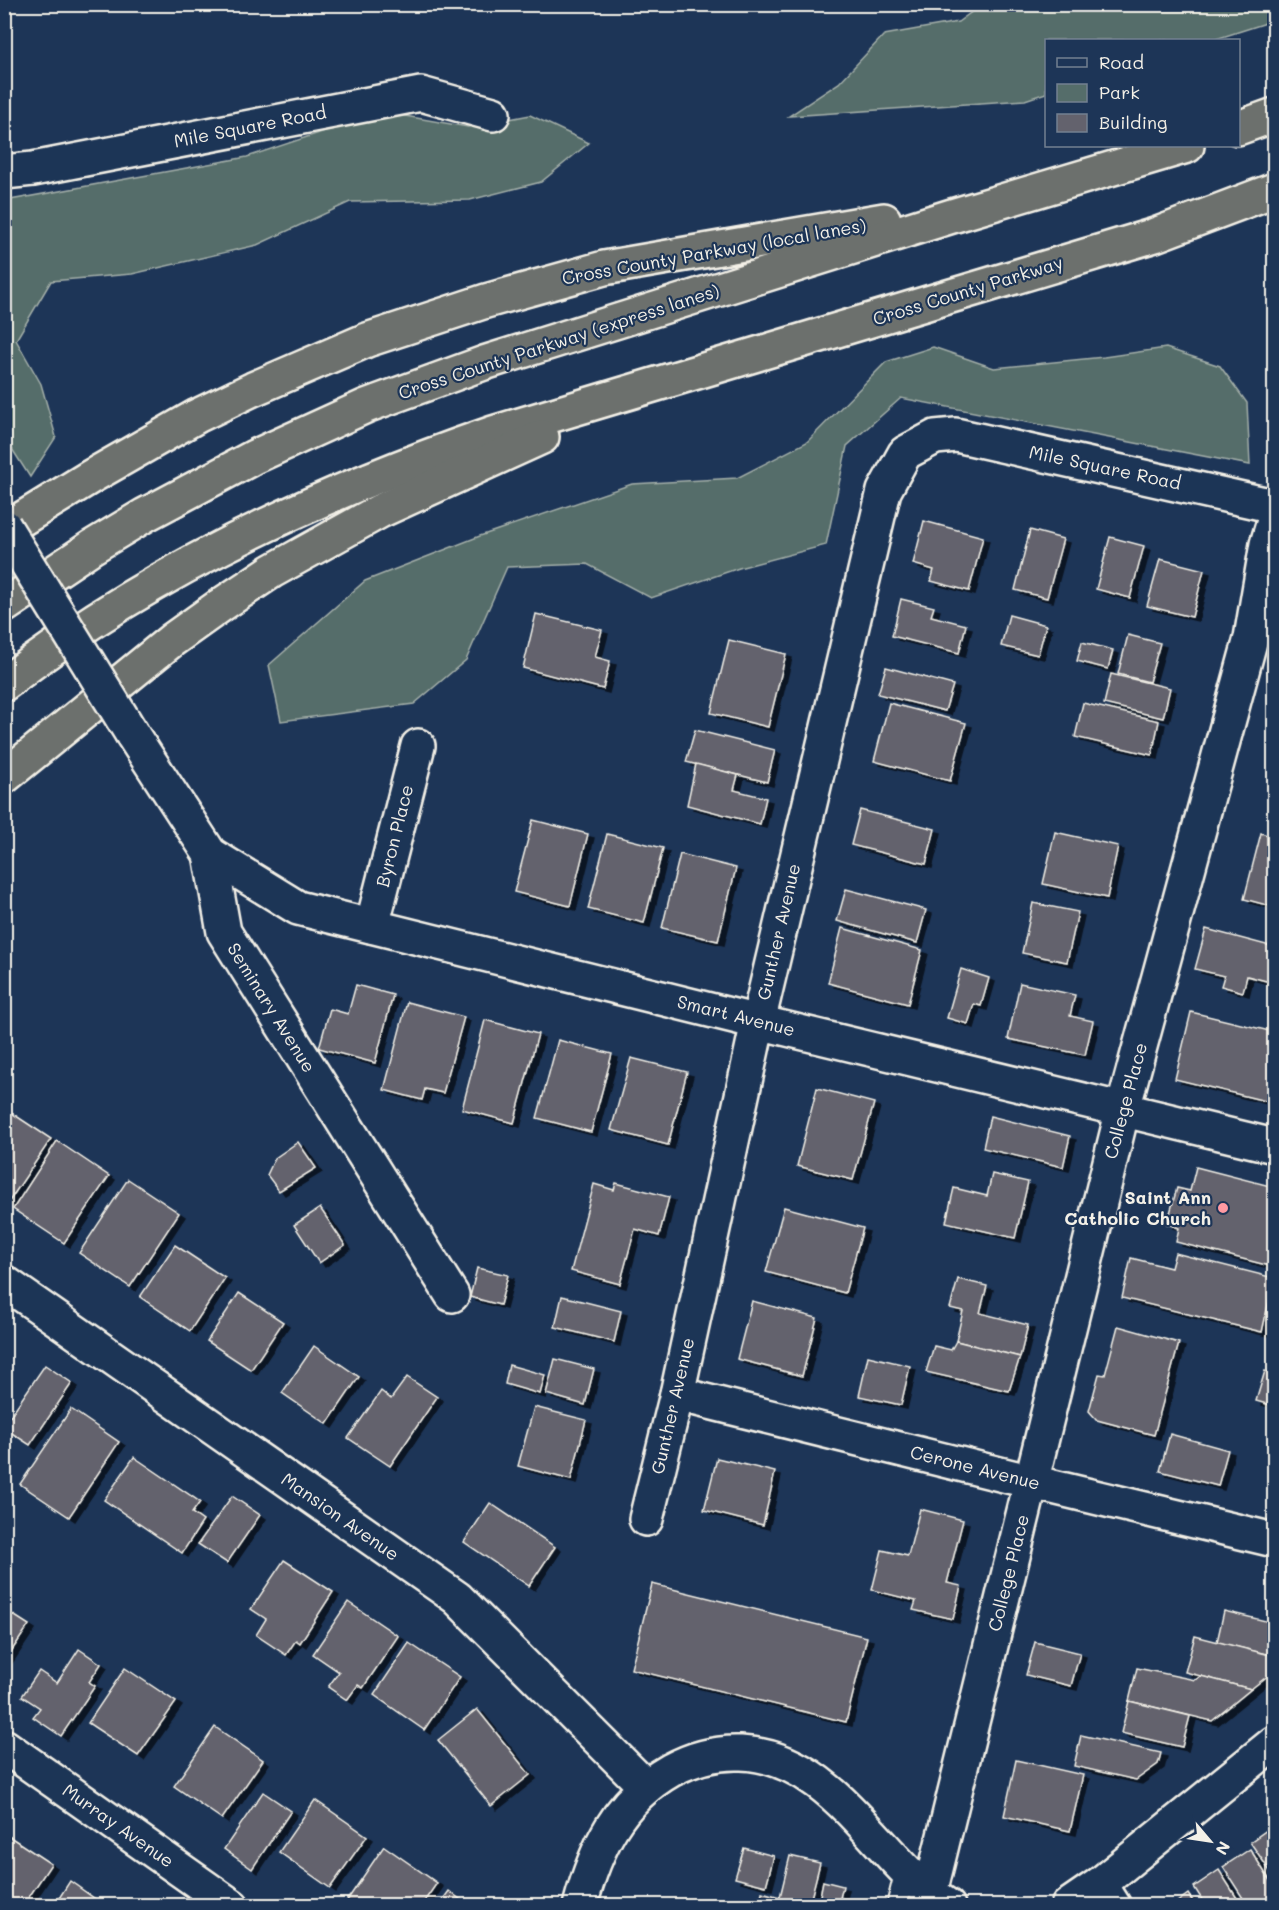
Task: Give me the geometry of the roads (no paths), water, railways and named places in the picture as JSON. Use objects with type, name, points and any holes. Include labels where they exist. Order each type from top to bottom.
[{"type":"highway","points":[[1240,128],[1275,115]]},
{"type":"highway","points":[[1010,199],[1184,147]]},
{"type":"highway","name":"Cross County Parkway","points":[[660,384],[1155,235],[1275,190]]},
{"type":"highway","name":"Cross County Parkway (local lanes)","points":[[4,528],[197,416],[319,360],[367,340],[426,320],[525,289],[604,268],[1010,199]]},
{"type":"highway","name":"Cross County Parkway (express lanes)","points":[[4,606],[92,547],[145,515],[254,457],[366,406],[484,363],[1010,199]]},
{"type":"highway","points":[[4,684],[116,608],[244,536],[293,512],[440,452],[660,384]]},
{"type":"highway","points":[[4,777],[172,640],[272,571],[389,506],[660,384]]},
{"type":"street","name":"Mile Square Road","points":[[4,172],[33,169],[421,94],[494,114]]},
{"type":"street","name":"Mile Square Road","points":[[935,437],[956,435],[1275,506]]},
{"type":"street","name":"Gunther Avenue","points":[[646,1519],[677,1394],[758,1022],[884,491],[905,453],[935,437]]},
{"type":"street","name":"College Place","points":[[939,1899],[1032,1482],[1124,1108],[1251,638],[1268,544],[1275,521]]},
{"type":"street","name":"Seminary Avenue","points":[[4,528],[132,734],[210,854],[224,932],[452,1295]]},
{"type":"street","name":"Byron Place","points":[[372,927],[418,746]]},
{"type":"street","name":"Smart Avenue","points":[[210,854],[298,908],[758,1022],[1275,1146]]},
{"type":"street","name":"Mansion Avenue","points":[[4,1282],[457,1598],[646,1787]]},
{"type":"street","name":"Cerone Avenue","points":[[677,1394],[1275,1540]]},
{"type":"street","points":[[1068,1905],[1107,1895],[1275,1743]]},
{"type":"street","name":"Murray Avenue","points":[[4,1746],[232,1905]]},
{"type":"street","points":[[580,1905],[591,1869],[609,1829],[620,1812],[646,1787],[680,1765],[716,1753],[757,1754],[776,1758],[807,1774],[831,1793],[906,1870],[939,1899]]},
{"type":"lane","points":[[897,1905],[906,1870]]},
{"type":"place","name":"Saint Ann Catholic Church","points":[[1223,1208]]}]
